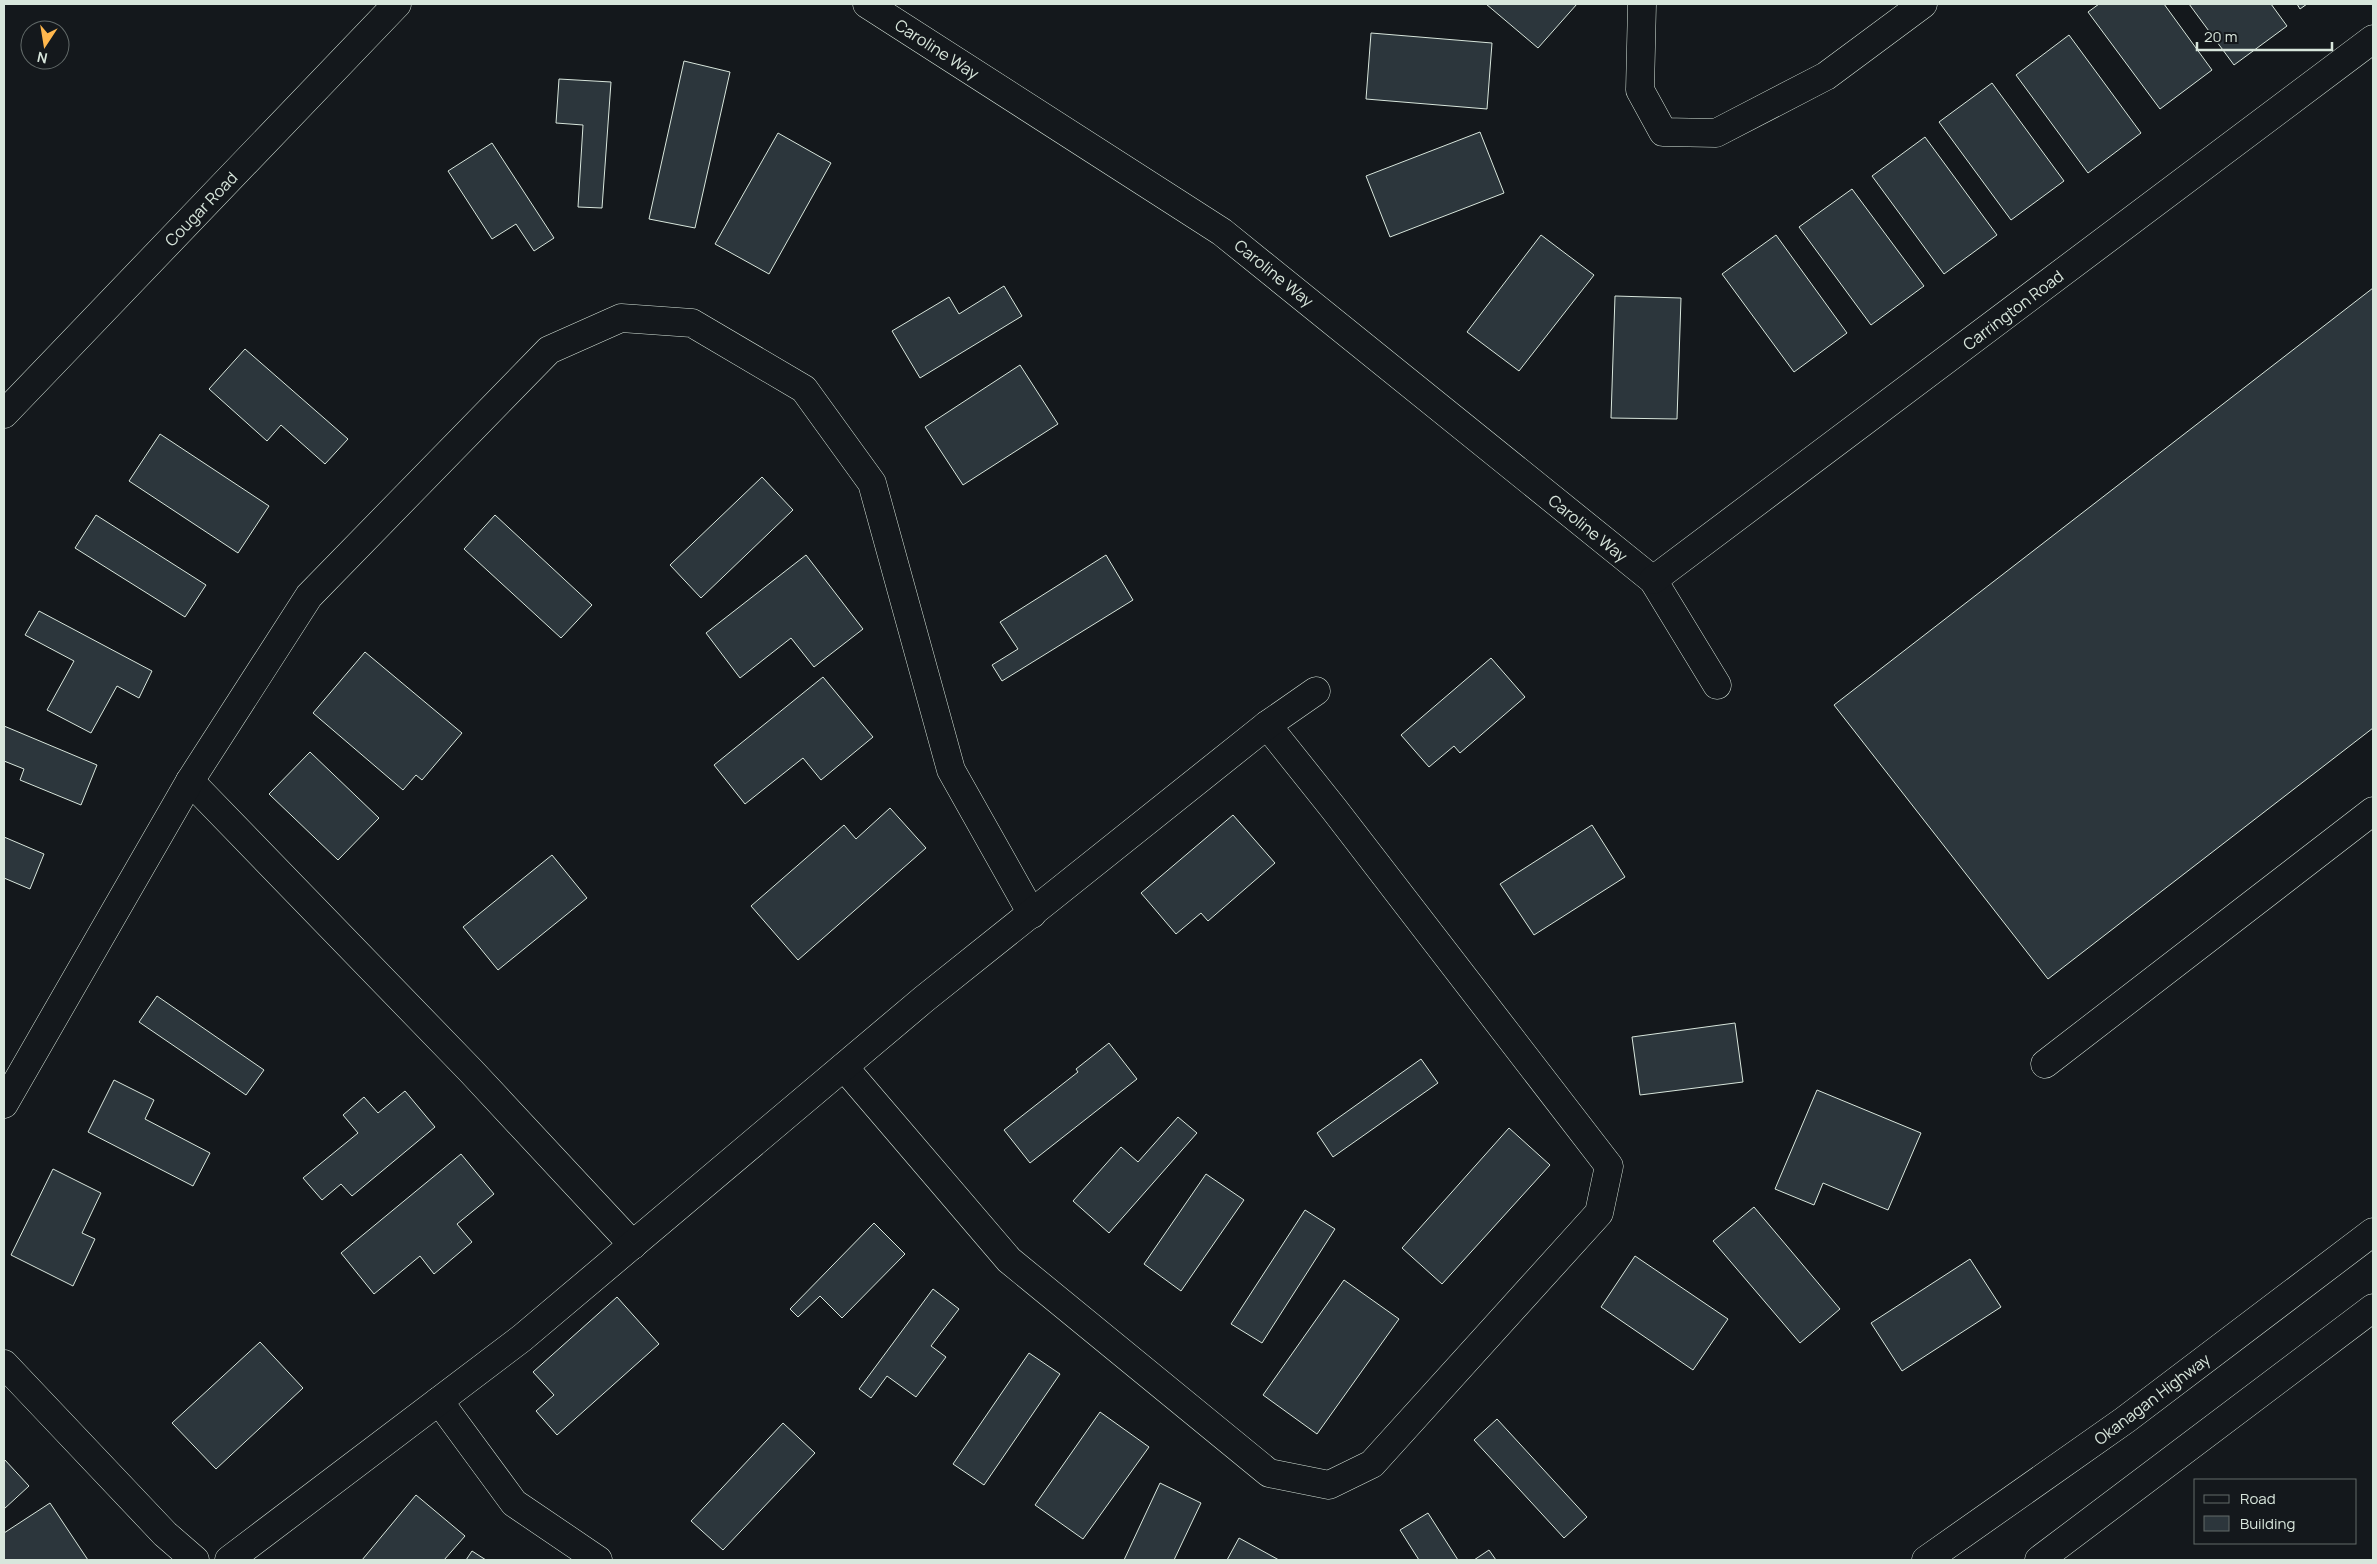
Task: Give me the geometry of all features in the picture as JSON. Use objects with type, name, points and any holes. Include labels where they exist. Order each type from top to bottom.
[{"type":"main road","name":"Cougar Road","points":[[4,414],[398,4]]},
{"type":"main road","points":[[1642,4],[1640,90],[1663,132],[1716,133],[1826,76],[1923,4]]},
{"type":"main road","name":"Caroline Way","points":[[884,8],[1222,232],[1653,580]]},
{"type":"main road","name":"Carrington Road","points":[[1653,580],[2373,39]]},
{"type":"main road","points":[[4,1104],[190,781],[309,596],[549,350],[621,318],[692,324],[804,389],[872,484],[952,770],[1032,914]]},
{"type":"main road","points":[[1653,580],[1716,685]]},
{"type":"main road","points":[[228,1560],[522,1338],[924,999],[1267,725],[1316,690]]},
{"type":"main road","points":[[844,1067],[1009,1260],[1269,1473],[1328,1485],[1372,1464],[1600,1213],[1608,1166],[1341,817],[1267,725]]},
{"type":"main road","points":[[190,781],[471,1071],[633,1245]]},
{"type":"main road","points":[[2045,1064],[2373,812]]},
{"type":"main road","name":"Okanagan Highway","points":[[1926,1560],[2125,1420],[2373,1232]]},
{"type":"main road","points":[[2039,1560],[2373,1308]]},
{"type":"main road","points":[[4,1364],[165,1534],[195,1560]]},
{"type":"main road","points":[[440,1400],[514,1503],[598,1560]]},
{"type":"building","points":[[1486,4],[1577,4],[1538,48]]},
{"type":"building","points":[[2099,4],[2164,4],[2212,70],[2160,109],[2088,12]]},
{"type":"building","points":[[2189,4],[2271,4],[2287,26],[2234,65]]},
{"type":"building","points":[[2297,4],[2307,4],[2300,9]]},
{"type":"building","points":[[1371,33],[1492,43],[1487,109],[1366,99]]},
{"type":"building","points":[[2069,35],[2141,133],[2088,173],[2016,75]]},
{"type":"building","points":[[684,61],[730,72],[695,228],[649,219]]},
{"type":"building","points":[[559,79],[611,82],[602,208],[578,207],[583,125],[556,123]]},
{"type":"building","points":[[1992,83],[2064,181],[2011,220],[1939,122]]},
{"type":"building","points":[[1480,132],[1504,193],[1390,237],[1366,176]]},
{"type":"building","points":[[778,133],[831,163],[769,274],[715,244]]},
{"type":"building","points":[[1925,137],[1997,235],[1944,274],[1872,176]]},
{"type":"building","points":[[492,143],[554,238],[534,251],[516,224],[492,239],[448,171]]},
{"type":"building","points":[[1852,189],[1924,286],[1871,325],[1799,227]]},
{"type":"building","points":[[1541,235],[1594,275],[1519,371],[1467,332]]},
{"type":"building","points":[[1776,235],[1847,333],[1794,372],[1722,274]]},
{"type":"building","points":[[1004,286],[1022,316],[920,378],[892,331],[949,297],[959,314]]},
{"type":"building","points":[[2373,288],[2373,728],[2048,979],[1834,705]]},
{"type":"building","points":[[1615,296],[1681,298],[1677,419],[1611,418]]},
{"type":"building","points":[[245,349],[348,439],[325,464],[281,425],[267,441],[209,389]]},
{"type":"building","points":[[1020,365],[1058,424],[963,485],[925,427]]},
{"type":"building","points":[[160,434],[269,506],[238,553],[129,481]]},
{"type":"building","points":[[762,477],[793,510],[701,598],[670,565]]},
{"type":"building","points":[[96,515],[206,585],[185,617],[75,548]]},
{"type":"building","points":[[495,515],[592,605],[561,638],[464,549]]},
{"type":"building","points":[[806,555],[863,629],[814,667],[791,638],[740,678],[706,633]]},
{"type":"building","points":[[1106,555],[1133,600],[1002,681],[992,665],[1018,649],[1000,622]]},
{"type":"building","points":[[39,611],[152,671],[139,698],[117,686],[91,733],[47,710],[74,661],[25,635]]},
{"type":"building","points":[[365,652],[462,733],[422,780],[416,775],[403,790],[313,713]]},
{"type":"building","points":[[1491,658],[1525,697],[1460,753],[1454,746],[1429,767],[1401,735]]},
{"type":"building","points":[[823,677],[873,737],[821,780],[803,758],[745,804],[714,765]]},
{"type":"building","points":[[4,726],[97,765],[81,805],[20,780],[24,769],[4,761]]},
{"type":"building","points":[[310,752],[379,818],[338,860],[269,794]]},
{"type":"building","points":[[890,808],[926,848],[798,960],[751,906],[844,825],[856,839]]},
{"type":"building","points":[[1233,815],[1275,863],[1208,921],[1201,913],[1176,934],[1141,893]]},
{"type":"building","points":[[1592,825],[1625,877],[1534,935],[1500,884]]},
{"type":"building","points":[[4,837],[44,854],[30,889],[4,878]]},
{"type":"building","points":[[552,855],[587,898],[498,970],[463,927]]},
{"type":"building","points":[[157,996],[264,1070],[246,1095],[139,1022]]},
{"type":"building","points":[[1735,1023],[1743,1082],[1640,1095],[1632,1037]]},
{"type":"building","points":[[1109,1043],[1137,1079],[1030,1163],[1004,1130],[1078,1072],[1076,1069]]},
{"type":"building","points":[[1421,1059],[1438,1083],[1333,1157],[1317,1133]]},
{"type":"building","points":[[114,1080],[154,1100],[145,1119],[210,1153],[193,1186],[88,1132]]},
{"type":"building","points":[[1817,1090],[1921,1133],[1888,1210],[1823,1183],[1814,1205],[1775,1189]]},
{"type":"building","points":[[405,1091],[435,1127],[352,1196],[341,1184],[322,1200],[303,1178],[358,1133],[343,1115],[364,1097],[378,1113]]},
{"type":"building","points":[[1178,1117],[1197,1133],[1109,1233],[1073,1201],[1121,1147],[1138,1162]]},
{"type":"building","points":[[1509,1128],[1550,1165],[1442,1284],[1402,1248]]},
{"type":"building","points":[[461,1154],[494,1194],[457,1224],[472,1242],[434,1274],[420,1256],[374,1294],[341,1253]]},
{"type":"building","points":[[53,1169],[101,1193],[82,1233],[95,1239],[73,1286],[11,1255]]},
{"type":"building","points":[[1206,1174],[1244,1200],[1181,1291],[1144,1264]]},
{"type":"building","points":[[1754,1207],[1840,1309],[1800,1343],[1713,1241]]},
{"type":"building","points":[[1305,1210],[1335,1229],[1262,1343],[1231,1324]]},
{"type":"building","points":[[874,1223],[905,1254],[842,1318],[820,1296],[798,1317],[790,1309]]},
{"type":"building","points":[[1635,1256],[1728,1319],[1693,1370],[1601,1307]]},
{"type":"building","points":[[1970,1259],[2001,1307],[1902,1371],[1871,1323]]},
{"type":"building","points":[[1344,1280],[1399,1319],[1317,1434],[1263,1395]]},
{"type":"building","points":[[933,1289],[959,1309],[931,1346],[946,1357],[916,1397],[887,1376],[871,1398],[859,1389]]},
{"type":"building","points":[[617,1297],[659,1344],[557,1435],[536,1411],[554,1395],[533,1372]]},
{"type":"building","points":[[260,1342],[303,1388],[216,1469],[172,1423]]},
{"type":"building","points":[[1029,1353],[1060,1374],[984,1485],[953,1464]]},
{"type":"building","points":[[1100,1412],[1149,1447],[1083,1539],[1035,1505]]},
{"type":"building","points":[[1497,1419],[1587,1517],[1564,1538],[1474,1440]]},
{"type":"building","points":[[783,1423],[815,1453],[723,1550],[691,1521]]},
{"type":"building","points":[[4,1459],[29,1486],[4,1509]]},
{"type":"building","points":[[1160,1483],[1201,1503],[1174,1560],[1124,1560]]},
{"type":"building","points":[[416,1495],[465,1536],[444,1560],[362,1560]]},
{"type":"building","points":[[50,1503],[88,1560],[4,1560],[4,1533]]},
{"type":"building","points":[[1428,1513],[1458,1560],[1419,1560],[1400,1530]]},
{"type":"building","points":[[1239,1538],[1279,1560],[1227,1560]]},
{"type":"building","points":[[1489,1550],[1496,1560],[1474,1560]]},
{"type":"building","points":[[472,1551],[486,1560],[466,1560]]}]
